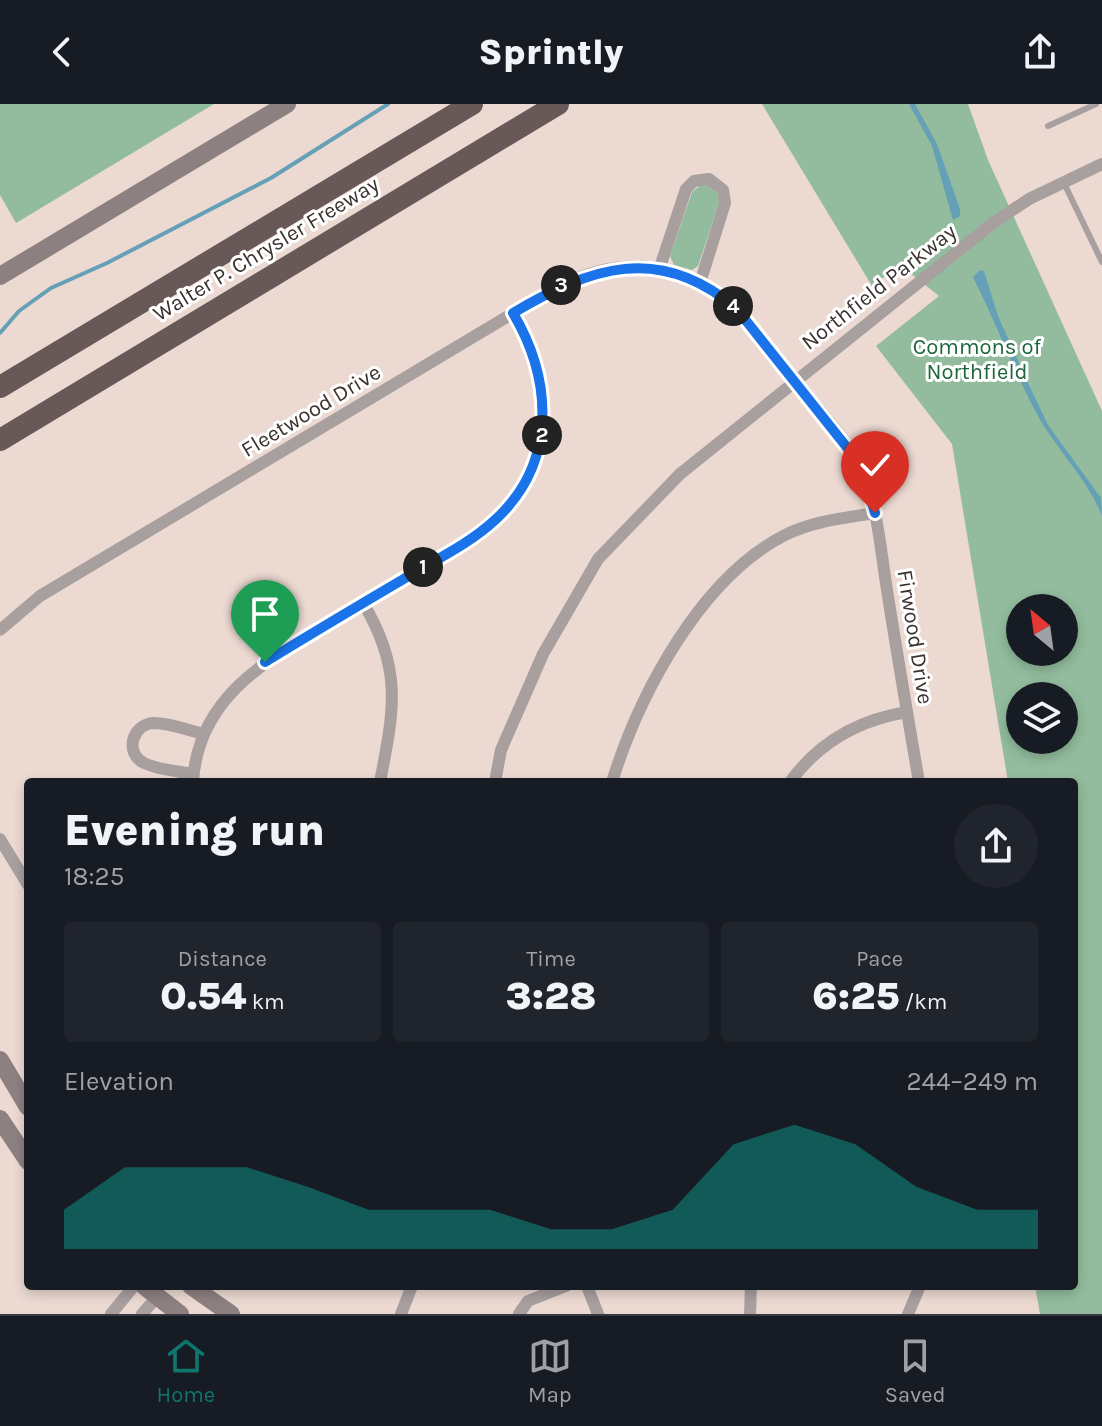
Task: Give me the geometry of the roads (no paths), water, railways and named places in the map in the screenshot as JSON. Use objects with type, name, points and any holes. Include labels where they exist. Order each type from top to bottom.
[{"type":"highway","name":"Walter P. Chrysler Freeway","points":[[0,387],[472,104]]},
{"type":"highway","name":"Walter P. Chrysler Freeway","points":[[0,440],[558,104]]},
{"type":"main road","points":[[0,276],[287,104]]},
{"type":"main road","points":[[0,1060],[24,1100]]},
{"type":"main road","points":[[0,1119],[24,1155]]},
{"type":"main road","points":[[153,1290],[180,1314]]},
{"type":"main road","points":[[197,1290],[231,1314]]},
{"type":"street","name":"Northfield Parkway","points":[[496,778],[501,750],[543,654],[598,559],[680,474],[794,379],[993,223],[1063,181],[1102,164]]},
{"type":"street","points":[[659,270],[686,189],[694,181],[709,179],[723,190],[725,203],[700,283]]},
{"type":"street","name":"Fleetwood Drive","points":[[0,630],[40,596],[513,313],[586,275],[619,268],[659,270],[700,283],[736,308],[794,379]]},
{"type":"street","points":[[203,734],[151,723],[139,729],[132,740],[133,752],[143,763],[193,778],[203,734],[220,705],[251,672],[457,547],[495,520],[532,468],[543,431],[543,394],[532,350],[513,313]]},
{"type":"street","name":"Firwood Drive","points":[[794,379],[853,455],[865,477],[875,513],[918,778]]},
{"type":"street","points":[[613,778],[628,732],[654,679],[687,628],[733,576],[766,547],[795,530],[875,513]]},
{"type":"street","points":[[363,603],[384,642],[393,673],[393,713],[381,778]]},
{"type":"street","points":[[793,778],[816,751],[844,733],[868,722],[907,712]]},
{"type":"street","points":[[0,839],[24,878]]},
{"type":"street","points":[[111,1314],[131,1290]]},
{"type":"street","points":[[142,1314],[153,1290]]},
{"type":"street","points":[[401,1314],[410,1290]]},
{"type":"street","points":[[519,1314],[528,1301],[556,1290]]},
{"type":"street","points":[[589,1290],[598,1314]]},
{"type":"street","points":[[750,1314],[751,1290]]},
{"type":"street","points":[[908,1314],[918,1290]]},
{"type":"lane","points":[[1048,126],[1096,104]]},
{"type":"lane","points":[[1063,181],[1102,262]]},
{"type":"water","points":[[909,104],[915,104],[937,144],[960,209],[960,216],[953,220],[932,146]]},
{"type":"water","points":[[980,270],[984,271],[998,316],[1048,425],[1101,498],[1102,516],[1090,491],[1030,401],[973,277]]},
{"type":"waterway","points":[[0,333],[19,311],[51,288],[107,263],[271,178],[388,104]]},
{"type":"park label","name":"Commons of Northfield","points":[[977,360]]}]
